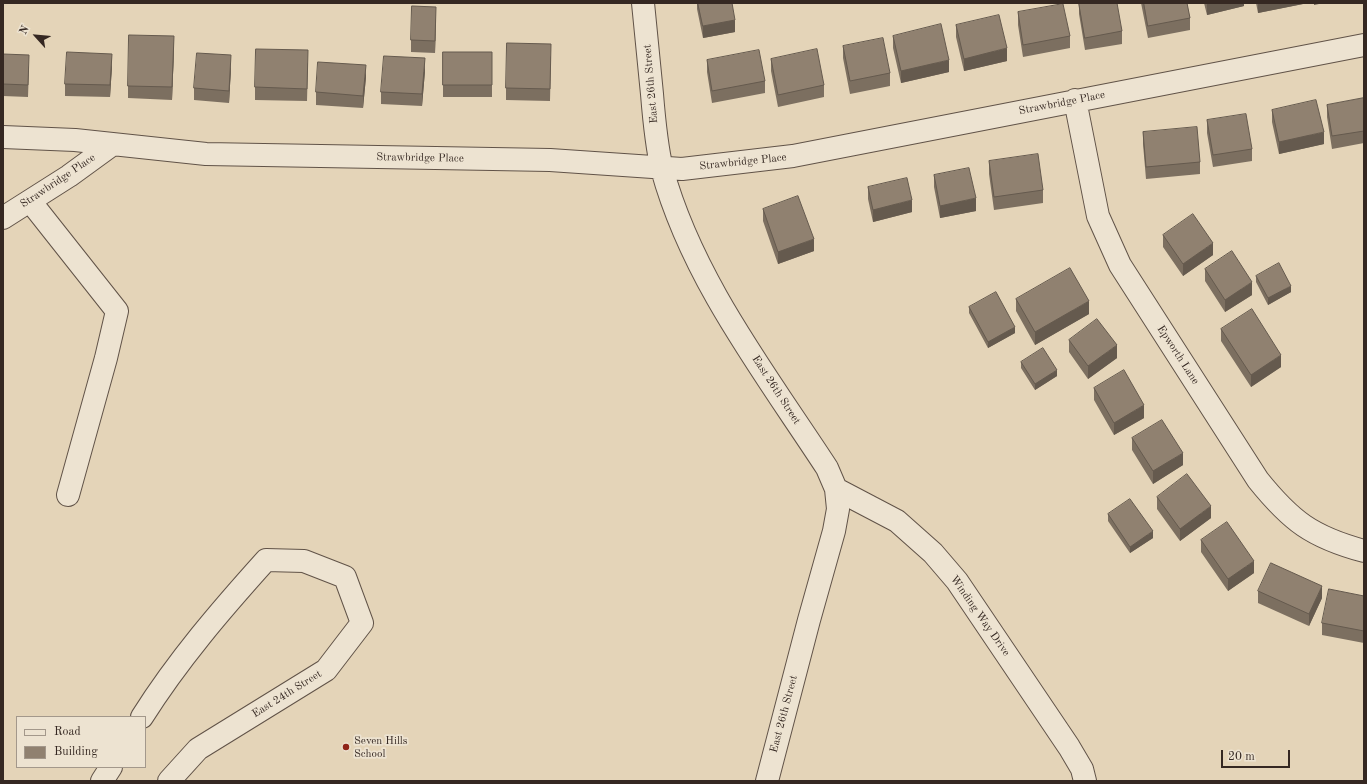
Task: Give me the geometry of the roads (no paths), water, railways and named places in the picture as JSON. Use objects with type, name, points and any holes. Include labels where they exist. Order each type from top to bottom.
[{"type":"street","name":"East 26th Street","points":[[644,3],[656,135],[662,167],[674,208],[700,267],[737,331],[827,468],[836,489],[838,509],[834,531],[767,781]]},
{"type":"street","name":"Strawbridge Place","points":[[3,137],[75,140],[206,154],[550,160],[682,168],[793,156],[1364,45]]},
{"type":"street","name":"Epworth Lane","points":[[1076,100],[1098,216],[1124,272],[1258,480],[1278,505],[1300,524],[1326,539],[1364,551]]},
{"type":"street","name":"Strawbridge Place","points":[[3,218],[69,176],[113,144]]},
{"type":"street","points":[[30,201],[117,311],[106,358],[68,495]]},
{"type":"street","name":"Winding Way Drive","points":[[836,489],[897,521],[934,554],[957,581],[1069,747],[1082,769],[1085,781]]},
{"type":"street","name":"East 24th Street","points":[[143,716],[165,681],[215,617],[266,560],[304,561],[345,577],[362,623],[326,670],[198,749],[169,781]]},
{"type":"street","points":[[102,781],[110,768]]},
{"type":"place","name":"Seven Hills School","points":[[346,747]]}]
